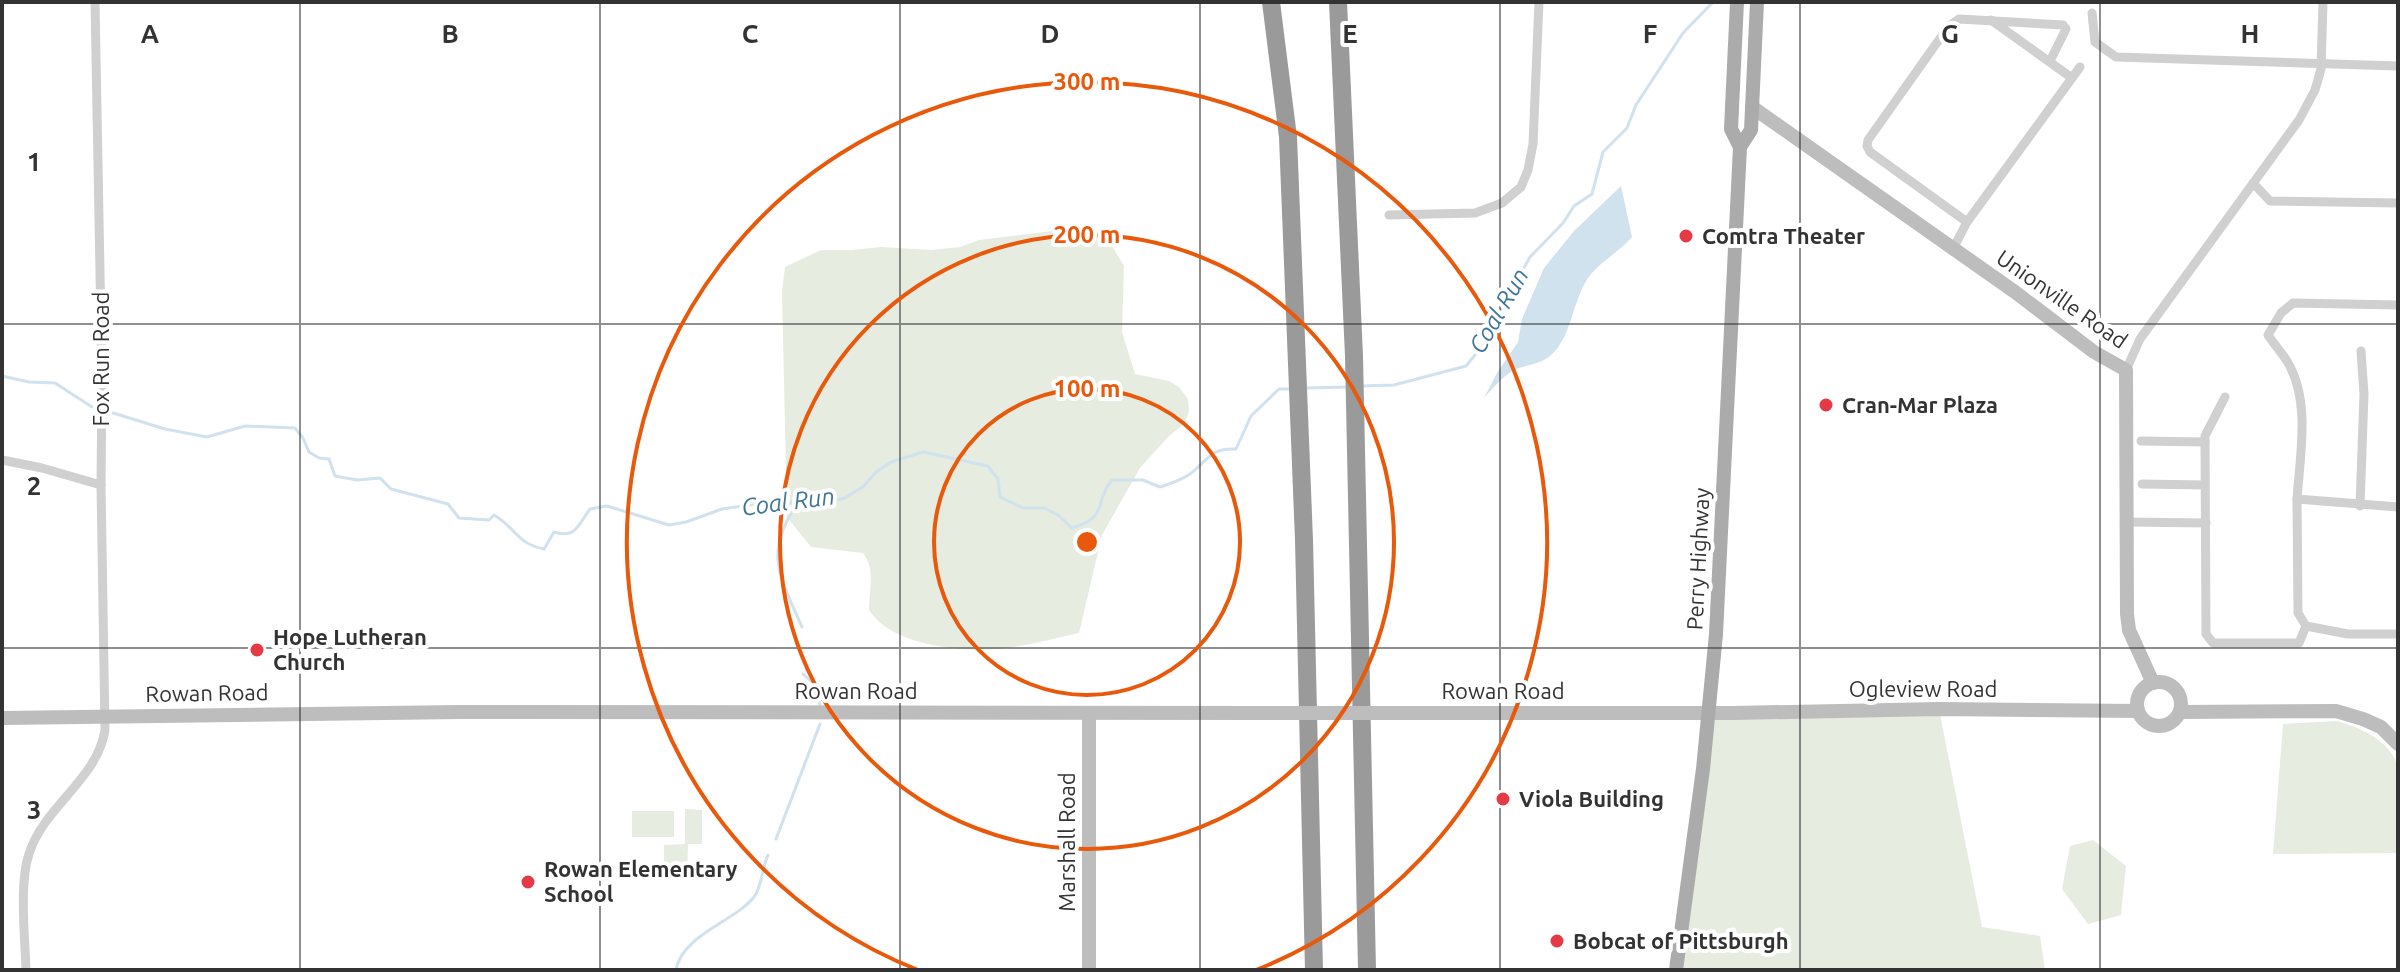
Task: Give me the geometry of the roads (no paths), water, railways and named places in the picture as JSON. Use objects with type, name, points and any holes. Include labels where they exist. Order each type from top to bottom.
[{"type":"highway","points":[[1271,2],[1288,137],[1304,540],[1314,970]]},
{"type":"highway","points":[[1338,2],[1354,356],[1367,970]]},
{"type":"main road","name":"Perry Highway","points":[[1676,970],[1709,713],[1721,565],[1740,147],[1731,129],[1737,2]]},
{"type":"main road","name":"Perry Highway","points":[[1740,147],[1751,130],[1757,2]]},
{"type":"street","name":"Fox Run Road","points":[[26,970],[25,879],[28,855],[38,833],[98,756],[102,745],[102,365],[95,2]]},
{"type":"street","points":[[1389,215],[1475,213],[1502,203],[1521,187],[1533,144],[1539,2]]},
{"type":"street","points":[[2126,370],[2140,339],[2299,120],[2315,90],[2321,63],[2323,2]]},
{"type":"street","points":[[2092,13],[2095,42],[2116,57],[2398,66]]},
{"type":"street","points":[[1967,222],[1870,152],[1868,140],[1953,22],[1959,19],[2063,25],[2066,29],[2064,36],[2050,61]]},
{"type":"street","points":[[1991,20],[2072,78]]},
{"type":"street","points":[[1953,249],[1967,222],[2080,67]]},
{"type":"street","name":"Unionville Road","points":[[1752,107],[2094,352],[2126,370],[2125,522],[2129,630],[2153,683]]},
{"type":"street","points":[[2253,183],[2270,201],[2398,203]]},
{"type":"street","points":[[2398,305],[2293,303],[2281,313],[2268,335],[2288,363],[2298,391],[2302,424],[2297,499],[2298,613],[2306,626],[2348,634],[2398,634]]},
{"type":"street","points":[[2360,506],[2364,394],[2361,351]]},
{"type":"street","points":[[2225,397],[2205,436],[2206,634],[2213,643],[2299,643],[2306,626]]},
{"type":"street","points":[[2141,441],[2205,442]]},
{"type":"street","points":[[2,460],[101,485]]},
{"type":"street","points":[[2142,484],[2205,485]]},
{"type":"street","points":[[2297,499],[2398,507]]},
{"type":"street","points":[[2125,522],[2206,523]]},
{"type":"street","points":[[2153,683],[2174,687],[2181,700],[2181,712],[2175,721],[2162,727],[2148,724],[2138,711],[2137,698],[2153,683]]},
{"type":"street","name":"Ogleview Road","points":[[1709,713],[1939,709],[2138,711]]},
{"type":"street","points":[[2181,712],[2336,711],[2381,727],[2398,744]]},
{"type":"street","name":"Rowan Road","points":[[2,718],[538,712],[1709,713]]},
{"type":"street","name":"Marshall Road","points":[[1089,714],[1089,970]]},
{"type":"water","points":[[1621,186],[1632,237],[1585,283],[1558,348],[1542,361],[1511,372],[1484,398],[1518,342],[1522,319],[1544,268],[1574,231]]},
{"type":"waterway","name":"Coal Run","points":[[1362,386],[1394,385],[1466,366],[1488,339],[1496,318],[1530,257],[1563,223],[1574,206],[1592,194],[1603,152],[1627,128],[1636,105],[1683,33],[1713,2]]},
{"type":"waterway","name":"Coal Run","points":[[2,376],[29,382],[55,383],[92,407]]},
{"type":"waterway","name":"Coal Run","points":[[1306,388],[1347,387]]},
{"type":"waterway","name":"Coal Run","points":[[110,412],[165,429],[207,437],[245,426],[295,428],[309,452],[329,459],[335,476],[357,480],[380,478],[391,489],[448,504],[459,518],[489,520],[494,515],[522,539],[544,549],[554,532],[572,532],[590,509],[607,506],[669,525],[722,509],[771,502],[787,504],[811,495],[832,501],[845,498],[864,486],[876,472],[891,462],[923,452],[988,466],[998,479],[1000,497],[1023,508],[1044,508],[1058,515],[1072,528],[1092,519],[1112,480],[1143,480],[1160,487],[1188,475],[1218,451],[1236,449],[1251,416],[1279,389],[1291,389]]},
{"type":"waterway","points":[[799,501],[781,535],[778,564],[802,627]]},
{"type":"waterway","points":[[803,674],[814,684],[820,705]]},
{"type":"waterway","points":[[776,839],[820,724]]},
{"type":"waterway","points":[[676,970],[688,947],[754,897],[768,855]]},
{"type":"place","name":"Comtra Theater","points":[[1686,236]]},
{"type":"place","name":"Cran-Mar Plaza","points":[[1826,405]]},
{"type":"place","name":"Hope Lutheran Church","points":[[257,650]]},
{"type":"place","name":"Viola Building","points":[[1503,799]]},
{"type":"place","name":"Rowan Elementary School","points":[[528,882]]},
{"type":"place","name":"Bobcat of Pittsburgh","points":[[1557,941]]}]
